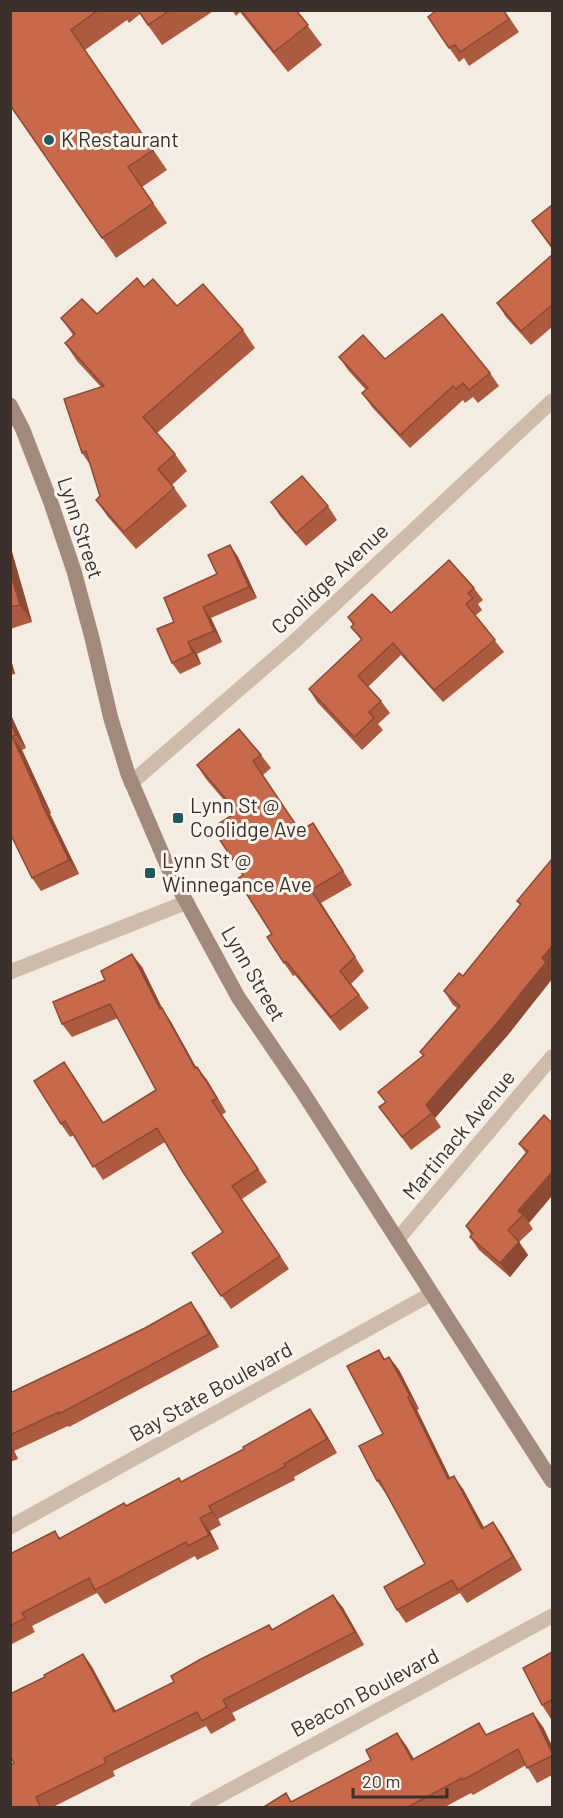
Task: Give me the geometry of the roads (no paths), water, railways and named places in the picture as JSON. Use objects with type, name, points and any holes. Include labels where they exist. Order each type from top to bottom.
[{"type":"main road","name":"Lynn Street","points":[[10,405],[23,430],[46,488],[70,560],[92,638],[111,719],[131,783],[170,872],[238,997],[302,1091],[552,1481]]},
{"type":"street","name":"Coolidge Avenue","points":[[131,783],[296,640],[552,401]]},
{"type":"street","points":[[10,972],[188,902]]},
{"type":"street","name":"Martinack Avenue","points":[[397,1240],[552,1057]]},
{"type":"street","name":"Bay State Boulevard","points":[[10,1527],[431,1294]]},
{"type":"street","name":"Beacon Boulevard","points":[[197,1808],[552,1616]]},
{"type":"place","name":"K Restaurant","points":[[49,140]]},
{"type":"place","name":"Lynn St @ Coolidge Ave","points":[[178,818]]},
{"type":"place","name":"Lynn St @ Winnegance Ave","points":[[150,873]]}]
